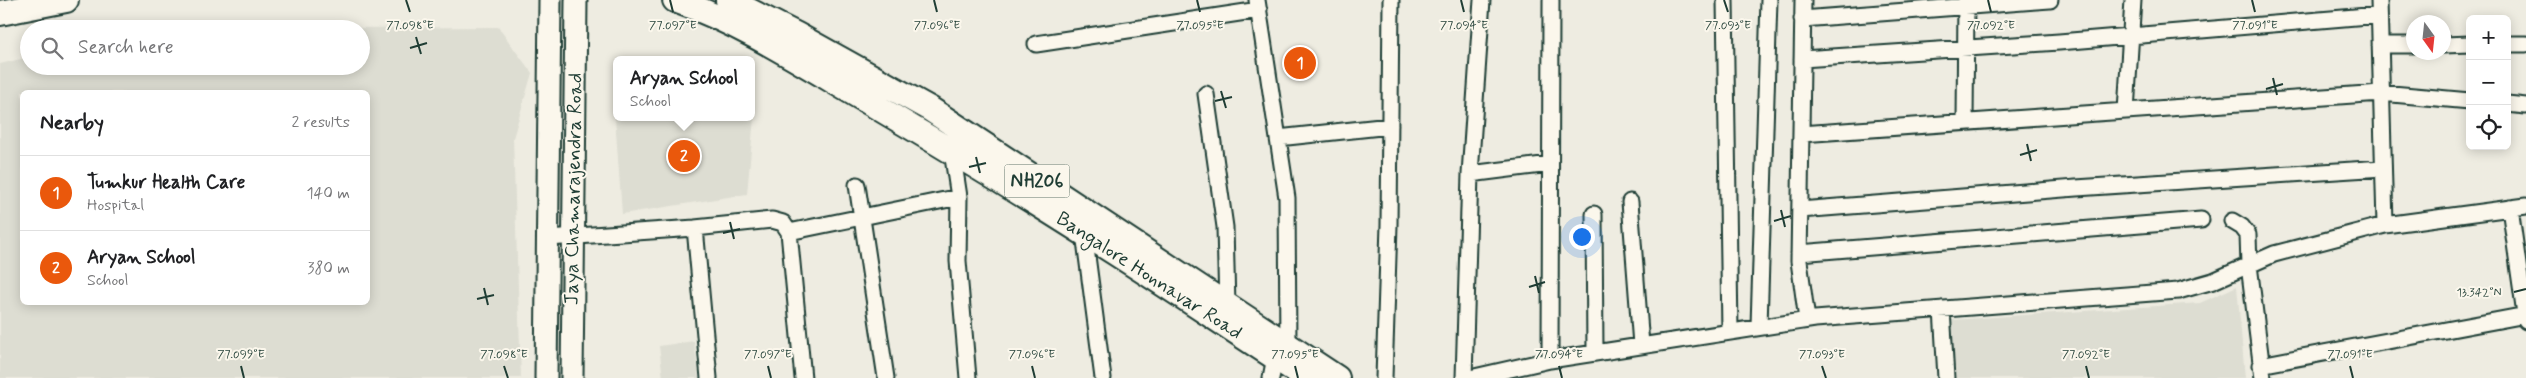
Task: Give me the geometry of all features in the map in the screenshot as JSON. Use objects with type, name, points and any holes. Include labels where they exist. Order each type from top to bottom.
[{"type":"main road","points":[[0,13],[66,0]]},
{"type":"main road","name":"Jaya Chamarajendra Road","points":[[546,378],[550,0]]},
{"type":"main road","name":"Jaya Chamarajendra Road","points":[[572,378],[576,0]]},
{"type":"main road","name":"Bangalore Honnavar Road","points":[[675,0],[700,9],[758,38],[952,151],[1084,233],[1120,247],[1225,327],[1308,378]]},
{"type":"main road","name":"NH206","points":[[728,0],[797,35],[930,110],[1120,247],[1227,306],[1278,360],[1337,378]]},
{"type":"street","points":[[1384,378],[1391,0]]},
{"type":"street","points":[[1464,378],[1470,174],[1482,0]]},
{"type":"street","points":[[1550,360],[1551,0]]},
{"type":"street","points":[[1725,0],[1730,331]]},
{"type":"street","points":[[1759,326],[1769,0]]},
{"type":"street","points":[[1803,0],[1799,253],[1807,320]]},
{"type":"street","points":[[1802,19],[1966,4],[2050,0]]},
{"type":"street","points":[[2126,111],[2133,0]]},
{"type":"street","points":[[1965,122],[1966,4]]},
{"type":"street","points":[[1036,44],[1258,5],[1287,198],[1278,360]]},
{"type":"street","points":[[1802,59],[2130,36],[2379,7],[2385,225]]},
{"type":"street","points":[[2451,44],[2466,44]]},
{"type":"street","points":[[2511,44],[2526,44]]},
{"type":"street","points":[[2380,45],[2406,45]]},
{"type":"street","points":[[1801,134],[2381,93],[2466,101]]},
{"type":"street","points":[[1206,94],[1225,227],[1227,306]]},
{"type":"street","points":[[2511,104],[2526,106]]},
{"type":"street","points":[[1278,138],[1390,126]]},
{"type":"street","points":[[952,151],[959,197],[958,262],[968,378]]},
{"type":"street","points":[[1470,174],[1550,164]]},
{"type":"street","points":[[1800,210],[2086,187],[2383,168]]},
{"type":"street","points":[[857,185],[886,378]]},
{"type":"street","points":[[789,232],[959,197]]},
{"type":"street","points":[[1630,202],[1641,345]]},
{"type":"street","points":[[1470,378],[1550,360],[1807,320],[2178,291],[2213,281],[2274,254],[2385,225],[2526,206]]},
{"type":"street","points":[[2232,221],[2242,227],[2248,235],[2249,265],[2261,371],[2526,317],[2510,208]]},
{"type":"street","points":[[1594,214],[1595,353]]},
{"type":"street","points":[[548,238],[695,228],[772,220],[783,223],[789,232],[803,378]]},
{"type":"street","points":[[1799,253],[2201,220]]},
{"type":"street","points":[[695,228],[708,378]]},
{"type":"street","points":[[1084,233],[1102,378]]},
{"type":"street","points":[[1942,309],[1946,378]]},
{"type":"shaded area","points":[[498,27],[532,73],[513,138],[521,378],[0,378],[0,64],[20,59],[20,75],[370,75],[370,28]]},
{"type":"shaded area","points":[[615,121],[754,121],[747,194],[622,214]]},
{"type":"shaded area","points":[[2237,286],[2245,378],[1956,378],[1951,320],[2200,303]]},
{"type":"shaded area","points":[[694,341],[699,378],[663,378],[659,346]]},
{"type":"place","name":"Tumkur Health Care","points":[[1300,63]]},
{"type":"place","name":"Aryan School","points":[[684,156]]}]
